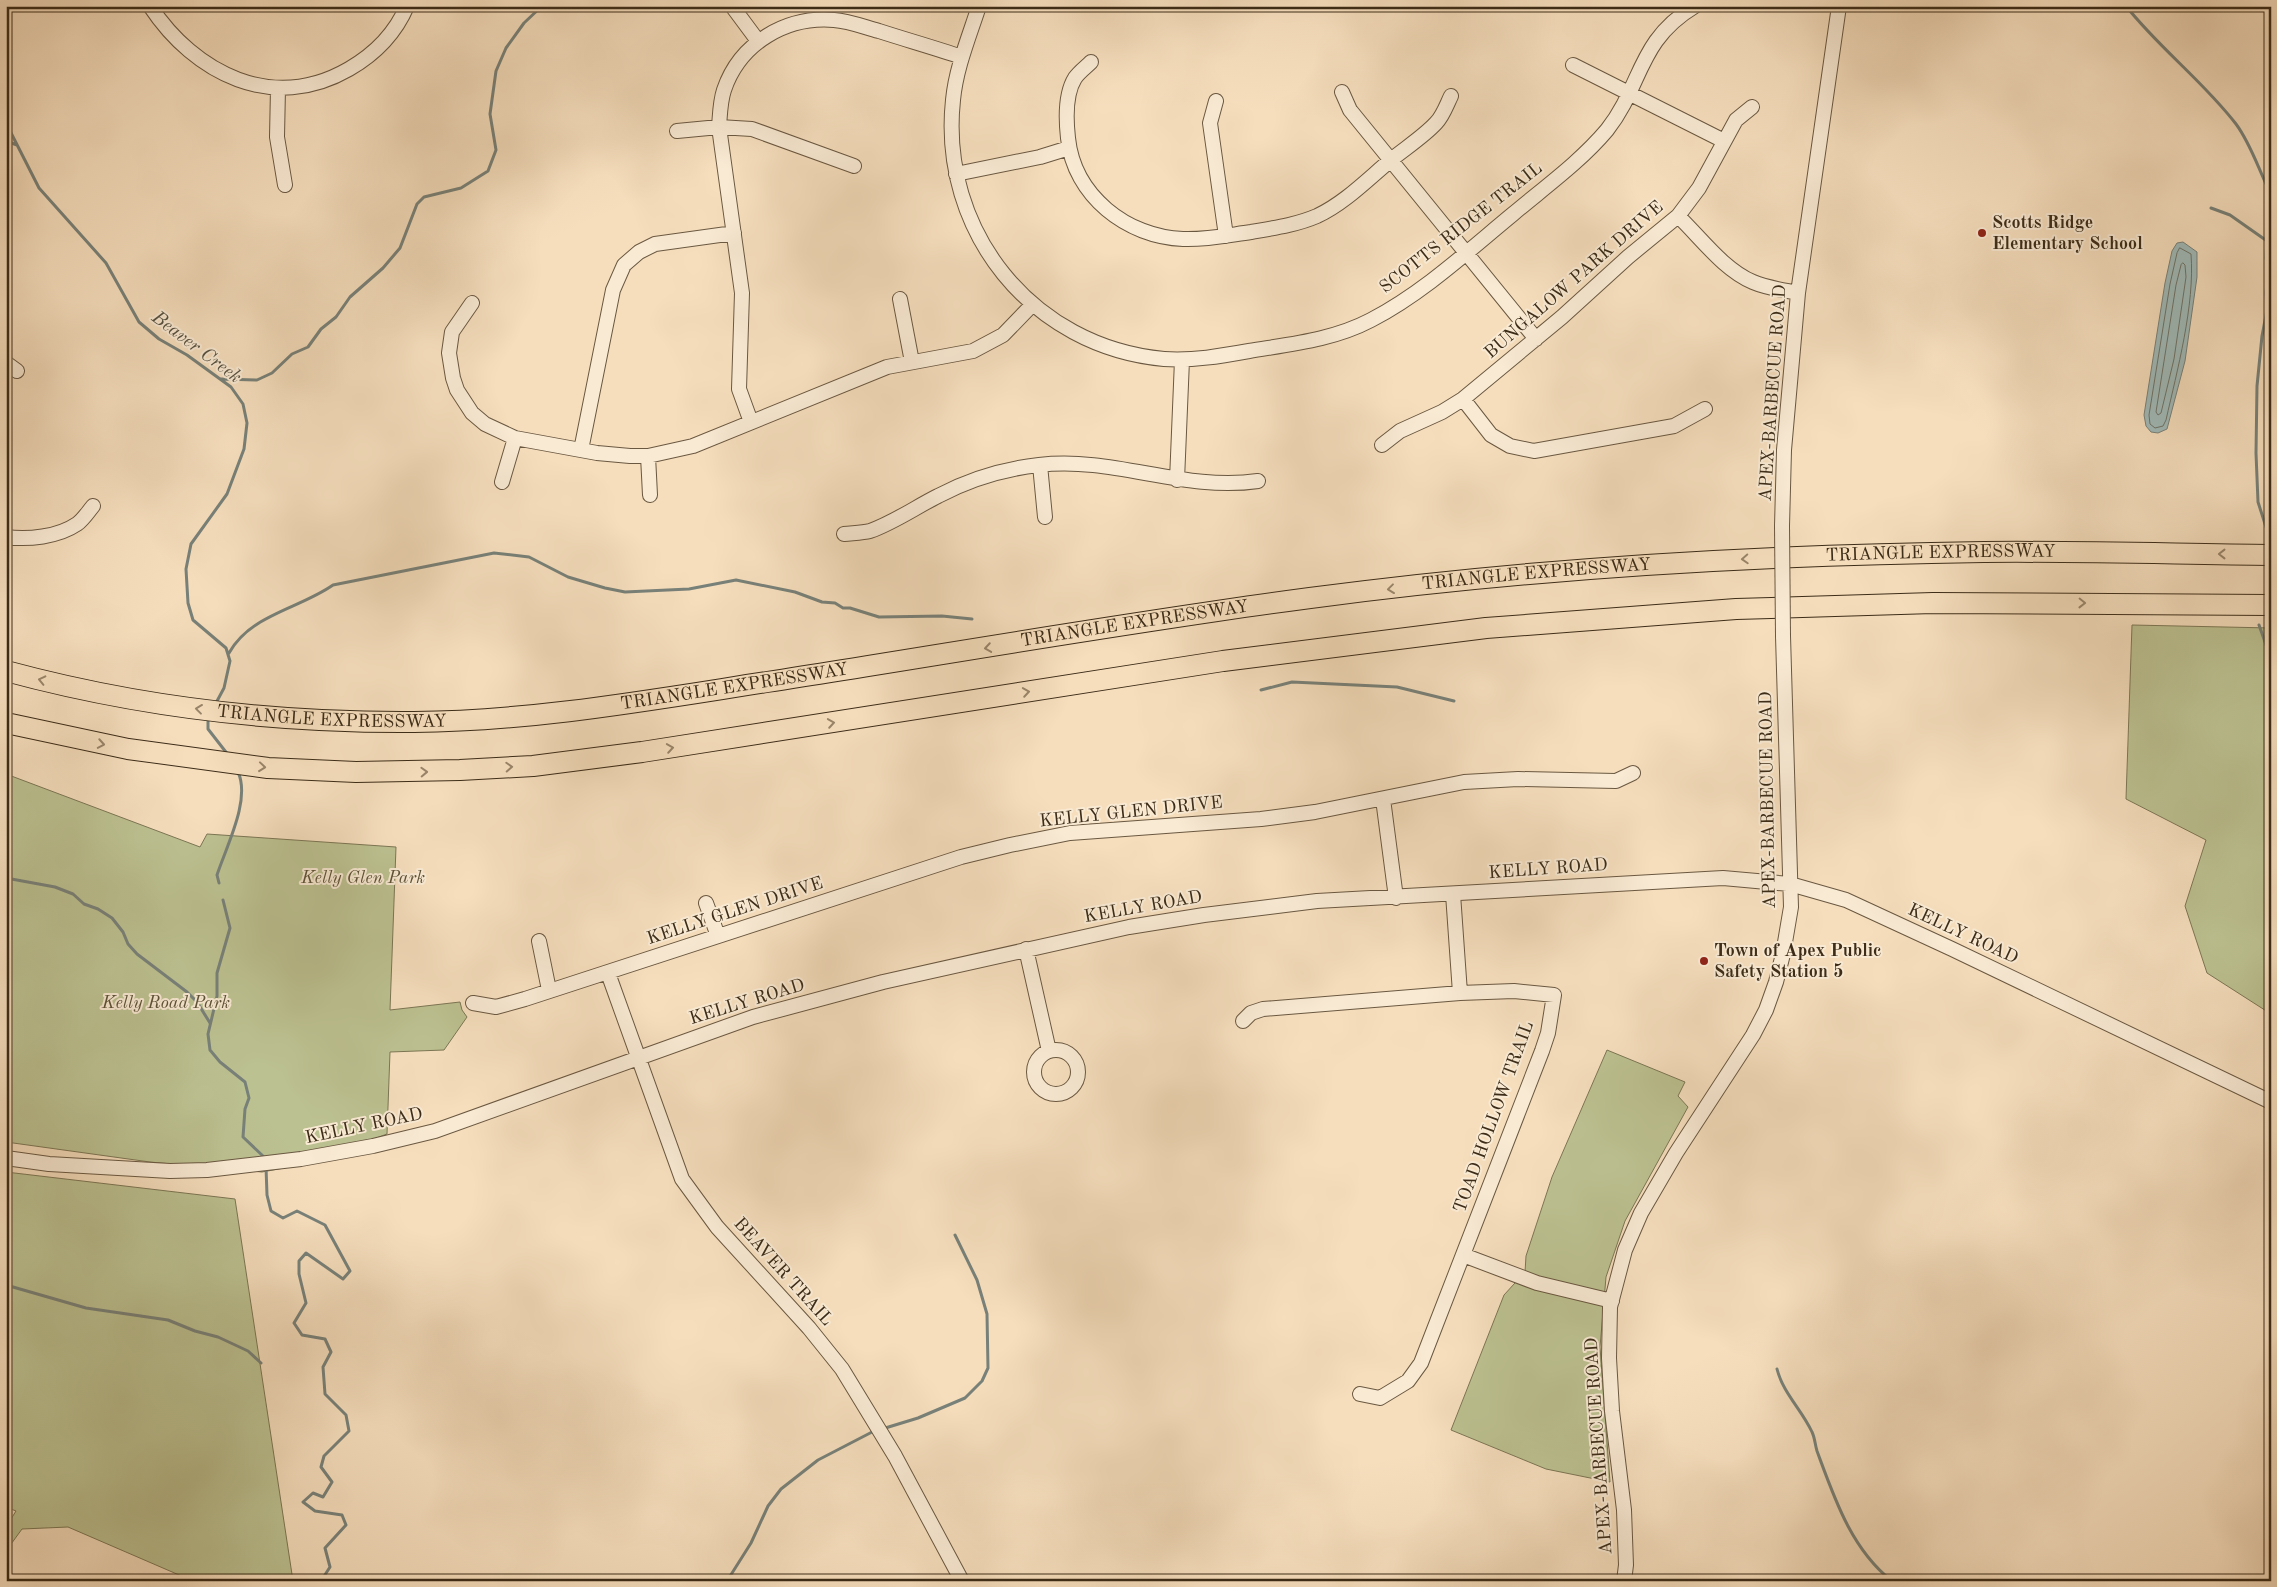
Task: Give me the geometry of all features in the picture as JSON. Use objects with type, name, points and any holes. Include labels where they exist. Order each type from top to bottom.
[{"type":"highway","name":"TRIANGLE EXPRESSWAY","points":[[6,671],[77,688],[186,708],[257,716],[364,722],[457,721],[527,716],[632,703],[1198,614],[1474,579],[1686,562],[1798,557],[1992,552],[2271,555]]},
{"type":"highway","points":[[6,723],[53,735],[168,756],[268,768],[356,772],[460,770],[533,766],[632,754],[1232,660],[1486,628],[1736,609],[1904,604],[2271,605]]},
{"type":"street","points":[[150,6],[183,46],[210,67],[238,80],[278,88],[325,81],[359,64],[380,47],[391,34],[407,6]]},
{"type":"street","points":[[732,6],[758,41]]},
{"type":"street","name":"SCOTTS RIDGE TRAIL","points":[[979,6],[956,81],[952,116],[956,174],[962,199],[975,230],[998,268],[1033,304],[1070,330],[1106,346],[1145,356],[1182,360],[1214,357],[1315,341],[1358,327],[1398,305],[1466,252],[1581,157],[1609,128],[1651,47],[1661,32],[1695,6]]},
{"type":"street","name":"APEX-BARBECUE ROAD","points":[[1624,1581],[1626,1565],[1624,1510],[1612,1411],[1609,1358],[1612,1301],[1625,1250],[1640,1213],[1676,1153],[1753,1035],[1766,1010],[1783,954],[1791,907],[1783,636],[1782,526],[1784,450],[1798,292],[1839,6]]},
{"type":"street","points":[[751,422],[740,389],[742,293],[718,127],[720,105],[731,74],[758,41],[788,25],[803,21],[836,20],[962,57]]},
{"type":"street","points":[[1091,62],[1075,78],[1069,97],[1067,113],[1069,148],[1080,176],[1104,208],[1130,226],[1153,235],[1185,240],[1226,236],[1292,225],[1319,215],[1344,200],[1437,122],[1451,96]]},
{"type":"street","points":[[1572,65],[1724,141]]},
{"type":"street","points":[[278,88],[277,137],[285,185]]},
{"type":"street","points":[[1342,92],[1350,110],[1536,339]]},
{"type":"street","points":[[1216,101],[1210,123],[1226,236]]},
{"type":"street","name":"BUNGALOW PARK DRIVE","points":[[1382,445],[1400,432],[1442,412],[1463,398],[1589,295],[1634,252],[1678,216],[1699,188],[1736,120],[1752,107]]},
{"type":"street","points":[[677,131],[718,127],[741,128],[763,132],[854,166]]},
{"type":"street","points":[[956,174],[1040,157],[1069,148]]},
{"type":"street","points":[[1678,216],[1727,265],[1740,275],[1766,286],[1798,292]]},
{"type":"street","points":[[581,450],[613,290],[624,265],[639,252],[655,244],[734,233]]},
{"type":"street","points":[[900,299],[912,362]]},
{"type":"street","points":[[472,303],[452,332],[449,353],[453,378],[463,401],[472,413],[485,424],[515,438],[614,456],[648,456],[693,446],[873,372],[986,346],[1003,335],[1033,304]]},
{"type":"street","points":[[1177,480],[1182,360]]},
{"type":"street","points":[[1463,398],[1491,435],[1510,446],[1527,450],[1542,450],[1674,426],[1705,409]]},
{"type":"street","points":[[502,482],[515,438]]},
{"type":"street","points":[[648,456],[650,495]]},
{"type":"street","points":[[844,534],[872,530],[976,478],[1002,471],[1040,465],[1092,464],[1149,472],[1177,480],[1232,484],[1258,480]]},
{"type":"street","points":[[1040,465],[1045,517]]},
{"type":"street","points":[[6,537],[32,538],[57,533],[78,524],[93,506]]},
{"type":"street","name":"KELLY GLEN DRIVE","points":[[473,1003],[496,1007],[961,857],[1010,845],[1088,832],[1261,819],[1315,812],[1472,782],[1518,779],[1616,781],[1633,773]]},
{"type":"street","points":[[1383,799],[1396,898]]},
{"type":"street","name":"KELLY ROAD","points":[[6,1158],[49,1164],[118,1169],[206,1170],[268,1164],[373,1146],[435,1131],[639,1056],[763,1015],[883,982],[1129,927],[1204,915],[1317,901],[1723,878],[1790,884],[1846,900],[2271,1102]]},
{"type":"street","points":[[1453,894],[1460,993]]},
{"type":"street","points":[[706,903],[718,936]]},
{"type":"street","points":[[539,941],[549,990]]},
{"type":"street","points":[[1026,949],[1049,1051]]},
{"type":"street","name":"BEAVER TRAIL","points":[[608,972],[682,1179],[717,1227],[809,1328],[842,1369],[894,1456],[962,1581]]},
{"type":"street","name":"TOAD HOLLOW TRAIL","points":[[1243,1021],[1251,1013],[1263,1009],[1460,993],[1514,991],[1554,995],[1548,1032],[1542,1050],[1421,1363],[1408,1382],[1380,1398],[1360,1394]]},
{"type":"street","points":[[1463,1255],[1537,1283],[1612,1301]]},
{"type":"green space","points":[[2132,625],[2271,628],[2271,1014],[2207,973],[2185,906],[2206,840],[2126,799]]},
{"type":"green space","name":"Kelly Road Park","points":[[6,774],[200,847],[207,834],[396,847],[390,1010],[460,1002],[462,1010],[467,1017],[444,1050],[390,1052],[387,1134],[306,1164],[262,1172],[150,1162],[6,1142]]},
{"type":"green space","points":[[1607,1050],[1685,1082],[1678,1096],[1688,1107],[1625,1221],[1606,1277],[1600,1347],[1610,1482],[1546,1469],[1451,1430],[1504,1295],[1525,1272],[1526,1256],[1552,1177]]},
{"type":"green space","points":[[6,1172],[235,1199],[293,1581],[193,1581],[68,1527],[22,1529],[6,1551],[6,1527],[16,1511],[6,1507]]},
{"type":"water","points":[[2183,242],[2197,252],[2197,277],[2185,361],[2167,429],[2158,433],[2151,432],[2146,426],[2144,415],[2165,283],[2172,251],[2177,243]]},
{"type":"waterway","points":[[221,379],[257,380],[272,373],[292,354],[308,347],[321,329],[336,317],[350,297],[383,268],[400,248],[417,204],[424,197],[461,188],[488,171],[496,150],[490,114],[496,71],[506,48],[524,23],[542,6]]},
{"type":"waterway","points":[[2126,6],[2152,36],[2210,93],[2236,124],[2249,146],[2267,186]]},
{"type":"waterway","points":[[2266,527],[2258,502],[2256,453],[2257,386],[2262,336],[2267,310],[2268,269],[2266,258],[2269,199],[2267,177],[2271,112]]},
{"type":"waterway","name":"Beaver Creek","points":[[6,123],[39,188],[106,263],[139,322],[159,339],[187,355],[231,387],[243,404],[247,423],[244,449],[227,494],[191,544],[186,569],[188,603],[193,620],[226,648],[230,661],[224,688],[216,703]]},
{"type":"waterway","points":[[6,141],[17,145]]},
{"type":"waterway","points":[[2211,208],[2230,215],[2267,241]]},
{"type":"waterway","points":[[229,653],[238,640],[250,629],[276,613],[306,600],[333,585],[494,553],[529,557],[568,577],[625,592],[689,589],[736,580],[795,592],[822,602],[835,603],[843,608],[850,608],[879,617],[942,616],[972,619]]},
{"type":"waterway","points":[[2259,625],[2271,659]]},
{"type":"waterway","points":[[1261,690],[1292,682],[1397,687],[1454,701]]},
{"type":"waterway","name":"Beaver Creek","points":[[208,718],[208,729],[229,756]]},
{"type":"waterway","name":"Beaver Creek","points":[[219,883],[217,875],[236,824],[239,810],[241,783],[238,772]]},
{"type":"waterway","points":[[6,878],[55,887],[73,894],[84,904],[98,909],[112,918],[123,932],[128,944],[137,954],[187,992],[197,1002],[210,1023]]},
{"type":"waterway","name":"Beaver Creek","points":[[223,900],[230,928],[217,973],[217,996],[208,1034],[210,1050],[220,1062],[245,1082],[249,1098],[245,1109],[243,1137],[263,1156]]},
{"type":"waterway","name":"Beaver Creek","points":[[266,1167],[267,1195],[271,1211],[283,1218],[297,1211],[325,1225],[350,1271],[343,1279],[306,1253],[299,1261],[299,1274],[306,1303],[294,1323],[302,1335],[325,1339],[331,1352],[323,1367],[325,1394],[346,1415],[349,1431],[324,1456],[321,1467],[332,1482],[323,1497],[313,1493],[303,1502],[315,1511],[342,1515],[346,1525],[325,1548],[330,1567],[321,1581]]},
{"type":"waterway","points":[[882,1429],[918,1418],[965,1398],[982,1381],[988,1368],[987,1314],[977,1280],[955,1235]]},
{"type":"waterway","points":[[6,1285],[86,1308],[168,1320],[195,1331],[218,1337],[248,1351],[261,1363]]},
{"type":"waterway","points":[[1777,1369],[1788,1394],[1812,1432],[1817,1451],[1837,1504],[1855,1538],[1865,1554],[1892,1581]]},
{"type":"waterway","points":[[727,1581],[751,1543],[768,1506],[781,1489],[818,1460],[874,1431]]},
{"type":"place","name":"Scotts Ridge Elementary School","points":[[1982,233]]},
{"type":"place","name":"Town of Apex Public Safety Station 5","points":[[1704,961]]},
{"type":"park label","name":"Kelly Glen Park","points":[[363,878]]}]
